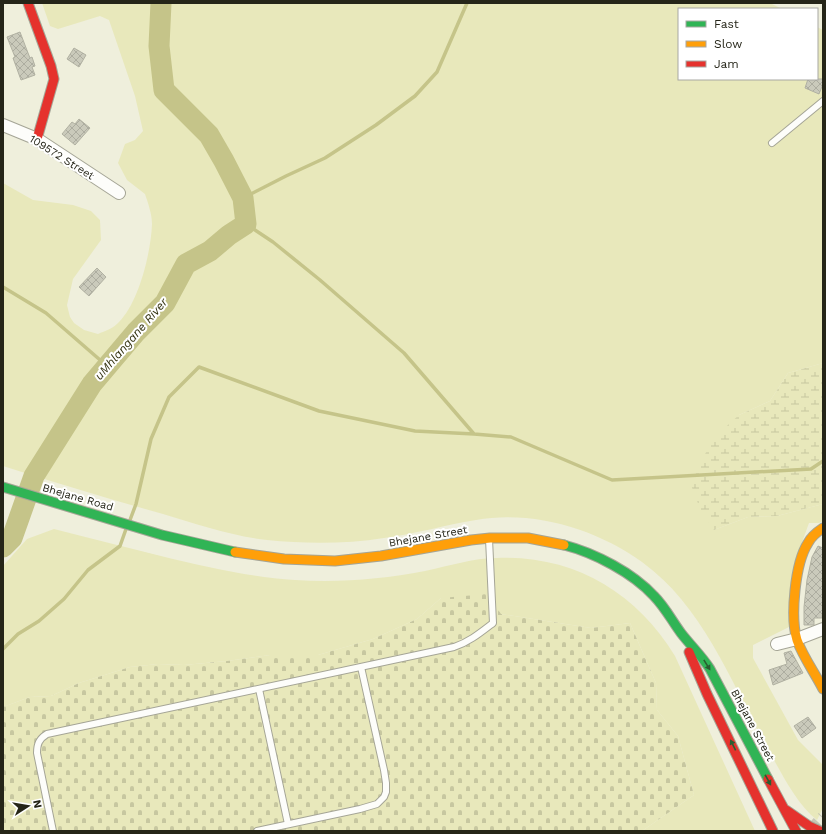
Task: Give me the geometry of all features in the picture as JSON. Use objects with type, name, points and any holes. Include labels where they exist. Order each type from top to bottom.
[{"type":"street","points":[[28,3],[51,66],[54,79],[38,139]]},
{"type":"street","name":"109572 Street","points":[[3,125],[38,139],[120,193]]},
{"type":"street","name":"Bhejane Road","points":[[6,488],[147,530]]},
{"type":"street","points":[[823,528],[811,538],[805,547],[794,605],[794,622],[797,639],[823,689]]},
{"type":"street","name":"Bhejane Street","points":[[147,530],[237,552],[265,556],[324,560],[354,560],[416,551],[449,543],[489,538],[537,540],[567,546],[597,558],[633,578],[650,592],[667,611],[682,635],[707,694],[735,749],[773,831]]},
{"type":"street","points":[[777,644],[797,639],[823,629]]},
{"type":"street","name":"Bhejane Street","points":[[682,635],[700,654],[716,681],[796,831]]},
{"type":"street","points":[[785,809],[809,826],[820,831]]},
{"type":"lane","points":[[772,143],[823,101]]},
{"type":"lane","points":[[53,831],[37,753],[37,746],[42,737],[56,731],[454,647],[470,641],[493,623],[489,538]]},
{"type":"lane","points":[[257,831],[366,808],[377,804],[384,797],[386,783],[384,770],[361,667]]},
{"type":"lane","points":[[259,689],[288,824]]},
{"type":"green space","points":[[42,3],[770,3],[780,8],[678,8],[678,80],[818,80],[818,28],[823,30],[823,363],[788,373],[770,401],[739,415],[714,530],[748,517],[777,516],[823,504],[823,521],[819,523],[809,523],[797,556],[791,626],[753,645],[753,658],[798,740],[823,765],[823,808],[817,820],[804,808],[788,784],[718,654],[685,603],[665,581],[642,562],[605,540],[563,525],[541,520],[498,518],[464,522],[419,532],[370,540],[311,543],[267,540],[240,536],[214,529],[3,466],[3,183],[33,200],[73,205],[91,211],[100,220],[101,240],[73,279],[67,305],[70,317],[74,323],[84,330],[98,334],[115,326],[126,313],[138,290],[143,276],[151,235],[152,224],[150,209],[145,194],[127,180],[118,163],[125,144],[135,140],[143,131],[135,96],[109,20],[100,16],[58,29],[50,26]]},
{"type":"green space","points":[[823,363],[823,504],[777,516],[748,517],[714,530],[700,509],[691,485],[703,457],[719,433],[739,415],[770,401],[788,373]]},
{"type":"green space","points":[[54,529],[211,568],[278,579],[344,581],[377,578],[425,571],[488,558],[525,559],[551,563],[576,571],[600,582],[622,596],[641,613],[659,633],[675,656],[755,831],[642,831],[694,795],[678,736],[657,710],[656,683],[630,623],[591,628],[501,614],[441,598],[417,619],[373,639],[318,655],[270,655],[184,665],[158,664],[130,667],[79,683],[51,696],[30,697],[3,707],[3,566],[27,539]]},
{"type":"green space","points":[[487,594],[501,614],[591,628],[630,623],[656,683],[657,710],[678,736],[694,795],[642,831],[3,831],[3,707],[30,697],[51,696],[79,683],[130,667],[158,664],[184,665],[270,655],[318,655],[373,639],[417,619],[441,598]]},
{"type":"building","points":[[20,32],[30,58],[32,57],[35,66],[32,67],[35,75],[21,80],[13,58],[15,57],[7,37]]},
{"type":"building","points":[[74,48],[86,55],[79,67],[67,59]]},
{"type":"building","points":[[823,79],[823,84],[819,94],[805,88],[808,80]]},
{"type":"building","points":[[79,119],[90,128],[75,145],[62,134],[72,122],[75,124]]},
{"type":"building","points":[[97,268],[106,277],[89,296],[79,287]]},
{"type":"building","points":[[818,546],[823,548],[822,618],[814,618],[814,625],[804,625],[807,580],[812,557]]},
{"type":"building","points":[[791,651],[803,673],[773,685],[769,670],[787,664],[784,653]]},
{"type":"building","points":[[808,717],[816,728],[802,738],[794,726]]},
{"type":"waterway","name":"uMhlangane River","points":[[3,547],[12,538],[34,476],[92,384],[136,332],[165,303],[186,264],[210,251],[229,235],[246,224],[243,198],[209,135],[164,90],[159,46],[161,3]]},
{"type":"waterway","points":[[243,198],[325,158],[376,125],[415,96],[437,72],[467,3]]},
{"type":"waterway","points":[[246,224],[273,242],[320,280],[404,353],[474,434],[511,437],[612,480],[811,469],[823,461]]},
{"type":"waterway","points":[[3,287],[46,313],[107,366]]},
{"type":"waterway","points":[[130,520],[136,504],[151,439],[169,397],[199,367],[319,411],[415,431],[474,434]]},
{"type":"waterway","points":[[3,649],[18,634],[39,621],[64,599],[88,570],[120,546],[126,529]]},
{"type":"tunnel","points":[[810,831],[823,817]]},
{"type":"traffic: fast","points":[[3,487],[162,535],[235,552]]},
{"type":"traffic: fast","points":[[564,545],[588,553],[613,565],[635,579],[658,600],[681,633],[710,669],[768,779]]},
{"type":"traffic: slow","points":[[823,528],[809,541],[804,552],[797,576],[794,604],[797,640],[823,689]]},
{"type":"traffic: slow","points":[[235,552],[284,559],[335,561],[381,556],[490,538],[528,538],[564,545]]},
{"type":"traffic: jam","points":[[28,3],[51,66],[54,79],[37,139]]},
{"type":"traffic: jam","points":[[689,652],[707,694],[773,831]]},
{"type":"traffic: jam","points":[[768,779],[796,831]]},
{"type":"traffic: jam","points":[[786,810],[809,826],[820,831]]}]
